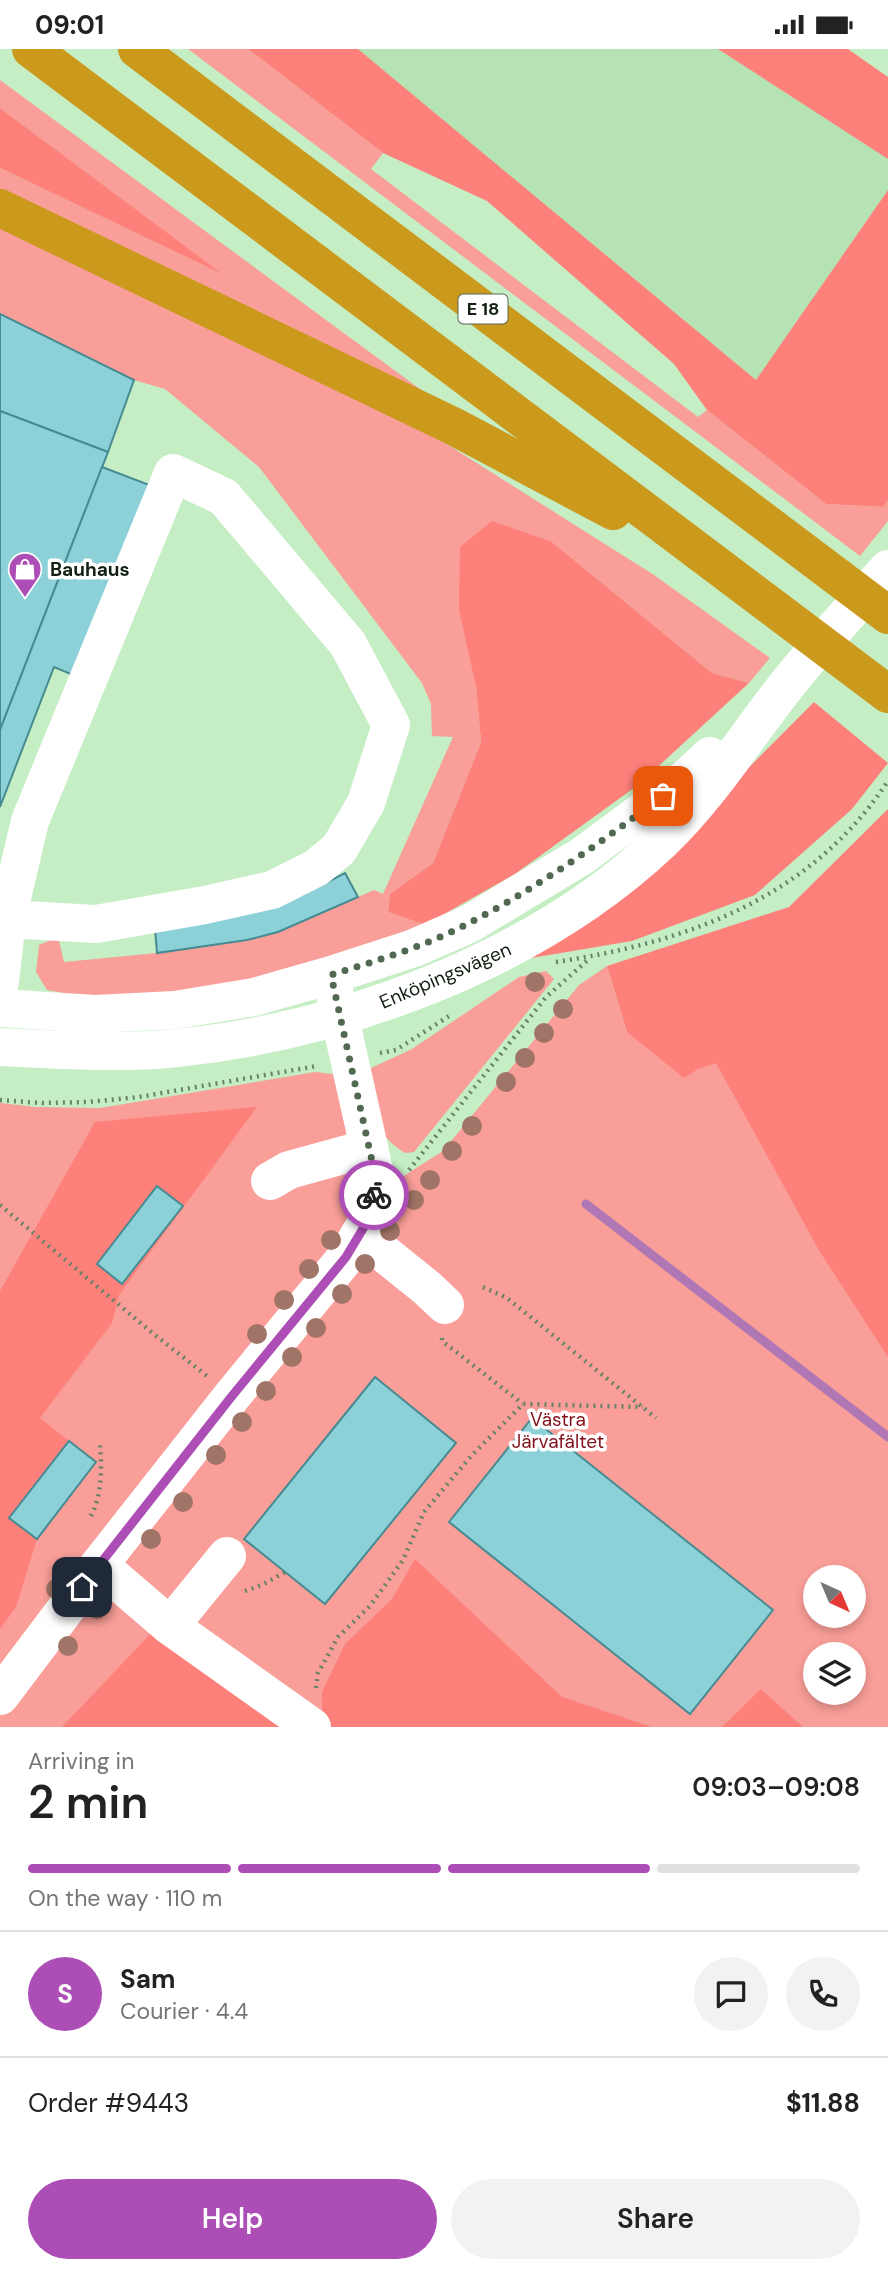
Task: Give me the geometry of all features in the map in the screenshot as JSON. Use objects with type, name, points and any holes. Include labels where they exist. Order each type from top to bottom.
[{"type":"highway","points":[[31,49],[888,694]]},
{"type":"highway","name":"E 18","points":[[137,49],[888,615]]},
{"type":"highway","points":[[0,208],[453,426],[718,566]]},
{"type":"street","points":[[0,982],[4,918],[30,821],[173,474],[224,496],[348,644],[391,725],[366,803],[339,849],[316,868],[272,890],[96,924],[4,918]]},
{"type":"street","name":"Enköpingsvägen","points":[[0,1008],[95,1014],[175,1010],[254,997],[414,948],[469,923],[582,856],[683,781],[786,685],[888,569]]},
{"type":"street","name":"Enköpingsvägen","points":[[0,1047],[90,1052],[177,1048],[262,1035],[339,1016],[410,993],[486,960],[546,930],[605,890],[663,839],[727,768],[786,685]]},
{"type":"street","points":[[0,1696],[232,1396],[346,1257],[367,1222],[374,1197],[374,1170],[331,975]]},
{"type":"street","points":[[270,1181],[289,1170],[369,1148]]},
{"type":"street","points":[[360,1234],[444,1305]]},
{"type":"street","points":[[170,1626],[227,1556]]},
{"type":"street","points":[[99,1565],[170,1626],[311,1727]]},
{"type":"path","points":[[401,1179],[546,997],[591,957],[715,922],[753,905],[794,879],[833,845],[874,802],[888,781]]},
{"type":"path","points":[[0,1100],[42,1103],[139,1097],[316,1066]]},
{"type":"path","points":[[0,1205],[232,1396]]},
{"type":"path","points":[[483,1287],[507,1298],[656,1418]]},
{"type":"path","points":[[444,1305],[442,1341],[523,1404],[643,1407]]},
{"type":"path","points":[[311,1727],[318,1673],[338,1637],[370,1606],[403,1560],[424,1512],[472,1455],[523,1404]]},
{"type":"path","points":[[89,1519],[96,1506],[102,1466],[100,1445]]},
{"type":"shaded area","points":[[248,49],[358,49],[756,380],[888,190],[888,500],[883,507],[826,504],[707,410],[674,364],[487,201],[383,153]]},
{"type":"shaded area","points":[[358,49],[718,49],[888,159],[888,190],[756,380]]},
{"type":"shaded area","points":[[718,49],[848,49],[888,77],[888,159]]},
{"type":"shaded area","points":[[0,108],[222,274],[0,168]]},
{"type":"shaded area","points":[[492,521],[552,542],[712,673],[749,683],[638,785],[515,874],[425,925],[388,912],[390,894],[433,863],[481,742],[476,686],[459,610],[460,547]]},
{"type":"shaded area","points":[[814,702],[888,763],[852,809],[755,895],[632,941],[525,959],[647,870]]},
{"type":"shaded area","points":[[888,809],[888,1357],[820,1252],[716,1063],[698,1069],[684,1078],[627,1032],[607,966],[789,907]]},
{"type":"shaded area","points":[[257,1107],[119,1295],[112,1323],[40,1418],[69,1441],[10,1518],[37,1539],[16,1607],[0,1629],[0,1291],[95,1122]]},
{"type":"shaded area","points":[[415,1559],[562,1697],[652,1727],[322,1727],[322,1692],[345,1644],[392,1599]]},
{"type":"shaded area","points":[[156,1628],[300,1727],[62,1727]]},
{"type":"shaded area","points":[[761,1689],[803,1727],[722,1727]]},
{"type":"green space","points":[[188,49],[248,49],[383,153],[371,169],[698,417],[707,410],[826,504],[882,507],[888,500],[888,521],[860,556]]},
{"type":"green space","points":[[0,80],[428,395],[0,192],[0,168],[218,272],[0,108]]},
{"type":"green space","points":[[0,228],[429,433],[654,575],[770,658],[749,683],[712,673],[552,542],[476,686],[481,742],[433,863],[390,894],[388,912],[425,925],[321,970],[107,1001],[47,990],[36,972],[39,945],[58,937],[64,962],[157,953],[247,940],[278,932],[374,890],[383,894],[453,737],[432,736],[431,704],[422,683],[259,467],[165,389],[134,380],[0,314]]},
{"type":"green space","name":"Västra Järvafältet","points":[[888,864],[888,1727],[0,1727],[0,1103],[36,1107],[100,1108],[315,1072],[333,1074],[347,1133],[340,1140],[391,1184],[443,1151],[579,985],[607,966],[627,1032]]},
{"type":"green space","points":[[546,971],[554,979],[414,1152],[405,1153],[394,1145],[380,1129],[376,1119],[368,1074],[371,1068],[412,1049],[519,977]]},
{"type":"building","points":[[0,314],[134,380],[108,452],[0,411]]},
{"type":"building","name":"Bauhaus","points":[[0,411],[108,452],[0,730]]},
{"type":"building","points":[[102,467],[152,486],[78,677],[54,667],[0,807],[0,730]]},
{"type":"building","points":[[345,873],[358,897],[278,932],[247,940],[157,953],[155,929],[304,894]]},
{"type":"building","points":[[157,1186],[183,1206],[122,1284],[97,1264]]},
{"type":"building","points":[[375,1377],[456,1443],[325,1604],[244,1539]]},
{"type":"building","points":[[532,1418],[773,1610],[690,1714],[449,1522]]},
{"type":"building","points":[[69,1441],[96,1462],[37,1539],[9,1518]]},
{"type":"waterway","points":[[586,1204],[888,1437]]},
{"type":"way so far","points":[[374,1195],[374,1170],[331,975],[414,948],[469,923],[582,856],[663,796]]},
{"type":"place","name":"Bauhaus","points":[[25,599]]},
{"type":"route","points":[[82,1587],[232,1396],[346,1257],[367,1222],[374,1195]]}]
